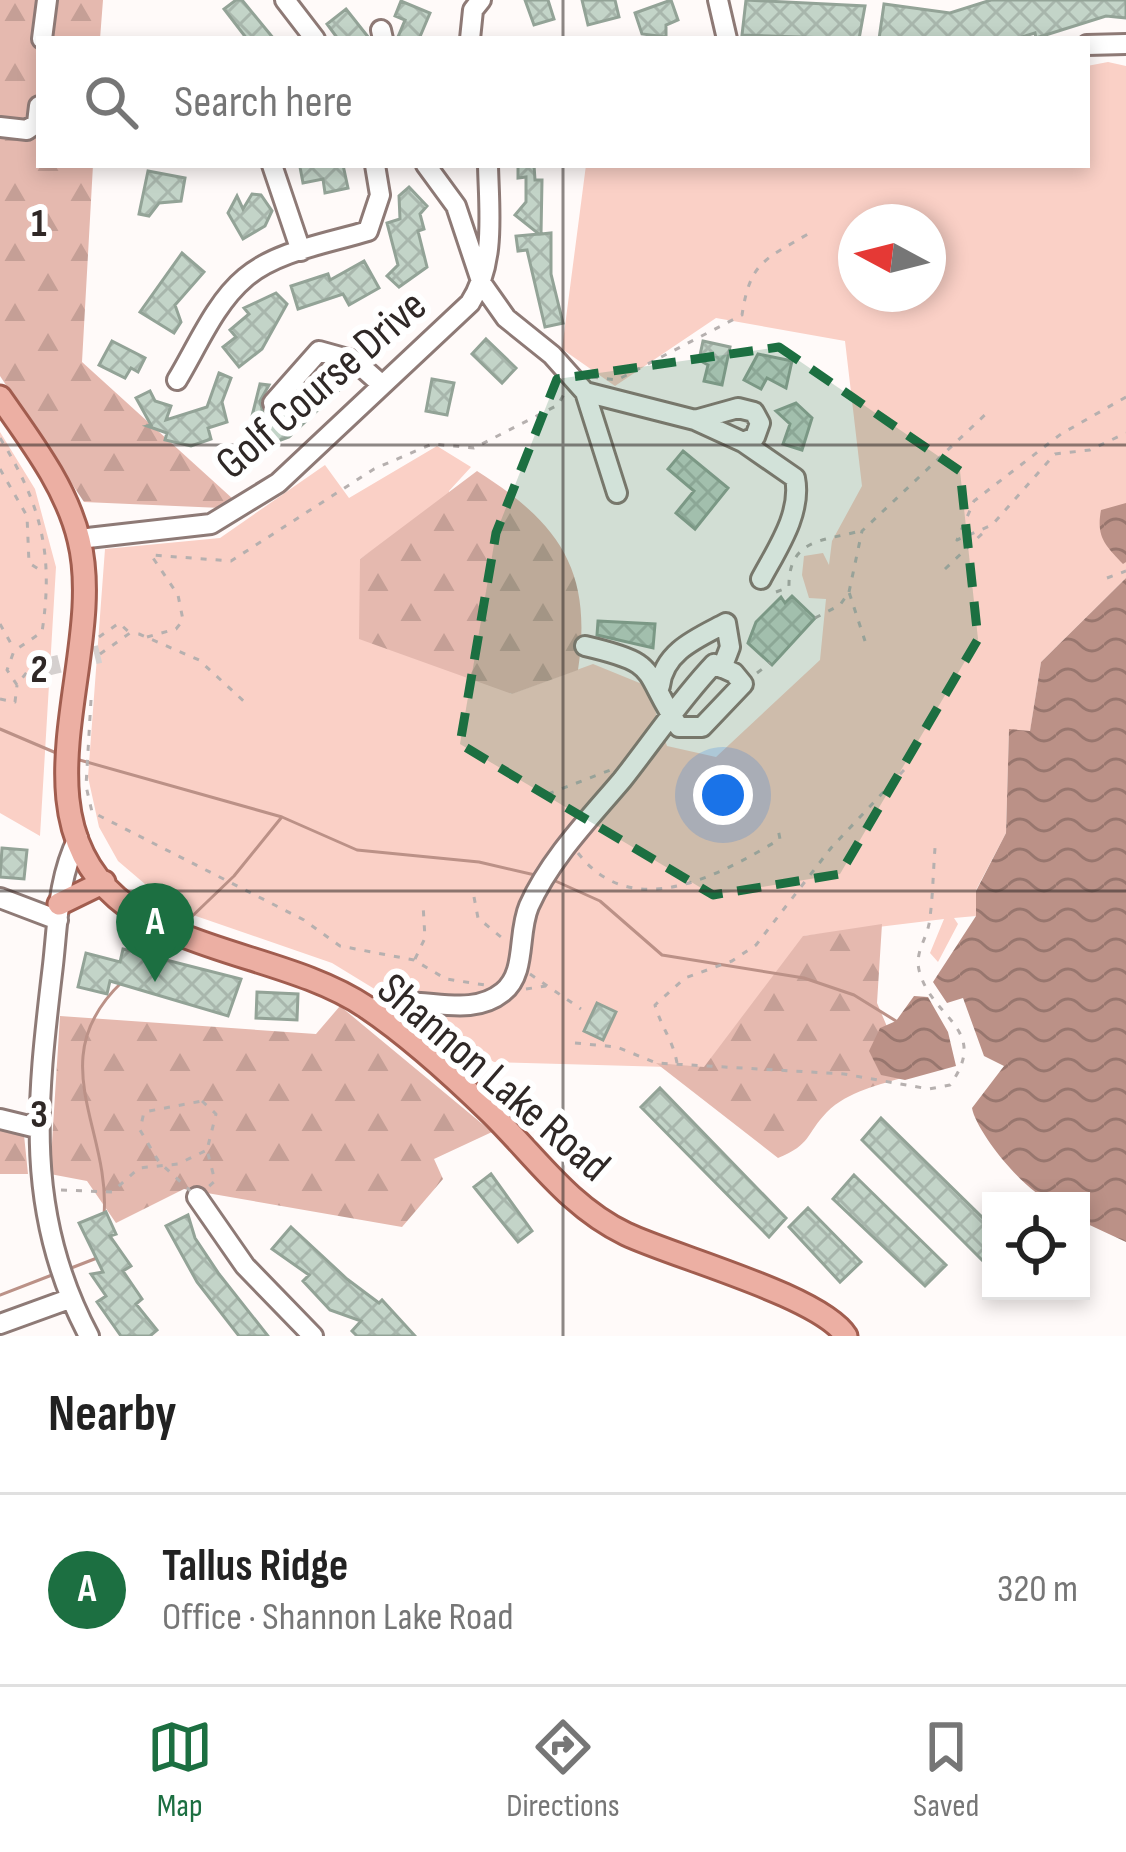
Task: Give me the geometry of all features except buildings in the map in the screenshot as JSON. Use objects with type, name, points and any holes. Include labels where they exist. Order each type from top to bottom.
[{"type":"main road","name":"Shannon Lake Road","points":[[0,397],[51,476],[79,539],[83,583],[68,771],[83,856],[104,882],[153,921],[302,975],[369,1010],[491,1113],[586,1209],[623,1233],[808,1306],[839,1325],[846,1336]]},
{"type":"main road","points":[[59,912],[104,882]]},
{"type":"street","points":[[42,36],[47,0]]},
{"type":"street","points":[[285,0],[313,36]]},
{"type":"street","points":[[470,36],[473,10],[481,0]]},
{"type":"street","points":[[718,0],[726,36]]},
{"type":"street","points":[[1090,45],[1126,44]]},
{"type":"street","points":[[0,127],[27,130],[36,124]]},
{"type":"street","points":[[273,168],[301,251]]},
{"type":"street","points":[[177,380],[238,285],[301,251],[368,231],[380,195],[376,168]]},
{"type":"street","points":[[428,168],[456,206],[482,284],[506,318],[585,392],[617,493]]},
{"type":"street","name":"Golf Course Drive","points":[[79,539],[211,524],[278,483],[470,303],[482,284],[488,252],[488,168]]},
{"type":"street","points":[[273,403],[319,351],[356,361],[382,385]]},
{"type":"street","points":[[585,392],[695,420],[743,442],[794,478],[797,489],[769,585]]},
{"type":"street","points":[[695,420],[738,407],[754,412],[760,423],[755,437],[743,442]]},
{"type":"street","points":[[660,686],[666,663],[688,643],[726,623],[730,646],[722,668]]},
{"type":"street","points":[[369,1010],[392,1001],[478,1006],[508,991],[517,976],[519,938],[529,907],[569,843],[627,773],[669,712],[714,664],[742,684],[702,727],[679,727],[669,712],[660,686],[637,658],[585,646]]},
{"type":"street","points":[[78,838],[66,863],[59,912],[37,1128],[39,1188],[69,1298],[89,1336]]},
{"type":"street","points":[[0,898],[59,912]]},
{"type":"street","points":[[0,1119],[37,1128]]},
{"type":"street","points":[[197,1197],[244,1266],[313,1336]]},
{"type":"street","points":[[0,1324],[69,1298]]},
{"type":"path","points":[[147,637],[176,629],[183,620],[178,595],[151,555],[231,561],[374,469],[432,444],[474,448],[501,437],[558,405],[567,373],[617,380],[742,315],[748,276],[762,261],[808,234]]},
{"type":"path","points":[[992,525],[957,540],[974,501],[1061,434],[1126,397]]},
{"type":"path","points":[[769,585],[789,587],[792,559],[806,543],[862,531],[989,411]]},
{"type":"path","points":[[945,568],[992,525],[1055,454],[1090,450],[1126,434]]},
{"type":"path","points":[[0,438],[32,490],[46,542],[42,632],[14,651],[8,670],[16,685],[15,702],[0,699]]},
{"type":"path","points":[[0,469],[27,516],[29,562],[44,573]]},
{"type":"path","points":[[815,618],[840,605],[849,592],[862,531]]},
{"type":"path","points":[[1107,578],[1126,571]]},
{"type":"path","points":[[849,592],[866,641]]},
{"type":"path","points":[[94,664],[102,633],[119,623],[130,633],[200,660],[248,705]]},
{"type":"path","points":[[0,624],[14,651]]},
{"type":"path","points":[[100,654],[130,633]]},
{"type":"path","points":[[749,676],[770,663]]},
{"type":"path","points":[[16,685],[27,672],[42,668]]},
{"type":"path","points":[[92,686],[86,786],[92,812],[304,920],[340,946],[414,960],[446,979],[508,991],[548,986]]},
{"type":"path","points":[[548,794],[610,768],[627,773]]},
{"type":"path","points":[[677,1064],[673,1038],[661,1027],[655,1005],[686,978],[732,961],[756,945],[830,848],[904,770]]},
{"type":"path","points":[[569,843],[586,865],[621,887],[680,889],[780,839],[777,824]]},
{"type":"path","points":[[574,1043],[617,1047],[656,1063],[844,1074],[929,1089],[950,1085],[964,1065],[965,1042],[919,969],[919,949],[929,928],[934,848]]},
{"type":"path","points":[[414,960],[425,938],[422,904]]},
{"type":"path","points":[[202,1101],[216,1114],[207,1150],[215,1181],[197,1197],[159,1162],[140,1130],[144,1112],[202,1101]]},
{"type":"path","points":[[39,1188],[112,1192],[139,1168],[159,1162],[178,1164],[207,1150]]},
{"type":"highlighted area","points":[[779,347],[960,471],[978,639],[840,874],[713,895],[460,744],[496,533],[557,379]]},
{"type":"shaded area","points":[[1108,62],[1126,66],[1126,578],[1041,662],[1030,732],[1009,730],[1006,833],[976,890],[976,916],[954,918],[958,924],[938,962],[930,953],[944,919],[804,936],[704,1068],[494,1062],[332,963],[193,915],[152,890],[118,861],[99,827],[88,777],[105,549],[220,538],[325,465],[349,498],[437,446],[471,467],[449,491],[449,498],[360,559],[511,694],[593,664],[647,686],[667,746],[716,757],[820,660],[826,599],[809,598],[802,575],[804,556],[823,553],[829,565],[832,541],[862,486],[845,341],[716,318],[615,386],[562,349],[586,168],[1090,168],[1090,65]]},
{"type":"shaded area","points":[[0,432],[35,489],[56,567],[40,836],[0,813]]},
{"type":"green space","points":[[0,0],[103,0],[100,36],[36,36],[36,168],[93,168],[82,362],[244,509],[84,502],[0,376]]},
{"type":"green space","points":[[477,471],[549,530],[564,552],[580,604],[578,670],[512,694],[359,639],[360,559]]},
{"type":"green space","points":[[882,924],[877,1003],[908,1076],[845,1099],[827,1112],[797,1148],[778,1158],[656,1063],[704,1067],[803,936]]},
{"type":"green space","points":[[340,1006],[492,1132],[434,1159],[443,1179],[402,1227],[184,1189],[116,1223],[87,1181],[50,1174],[60,1016],[316,1034]]},
{"type":"green space","points":[[0,1126],[24,1135],[28,1174],[0,1174]]},
{"type":"water","points":[[1126,503],[1123,564],[1103,540],[1100,519],[1101,510]]},
{"type":"water","points":[[1126,578],[1126,1242],[1090,1225],[1090,1192],[1037,1192],[992,1146],[972,1108],[1004,1066],[984,1056],[963,998],[947,1003],[933,982],[976,916],[976,891],[1006,833],[1009,729],[1030,731],[1041,662]]},
{"type":"water","points":[[914,996],[928,997],[948,1032],[956,1066],[905,1080],[881,1075],[869,1051],[880,1028],[896,1021]]},
{"type":"waterway","points":[[0,729],[61,755]]},
{"type":"waterway","points":[[76,759],[282,817],[357,850],[479,862],[535,875]]},
{"type":"waterway","points":[[182,926],[234,876],[281,818]]},
{"type":"waterway","points":[[551,879],[600,901],[662,955],[804,978],[854,995],[896,1021]]},
{"type":"waterway","points":[[151,955],[166,941]]},
{"type":"waterway","points":[[104,1215],[83,1067],[86,1039],[98,1011],[122,982]]},
{"type":"waterway","points":[[66,1270],[97,1258]]},
{"type":"waterway","points":[[0,1295],[52,1275]]},
{"type":"tunnel","points":[[42,668],[100,654]]},
{"type":"place","name":"Tallus Ridge","points":[[155,982]]}]
